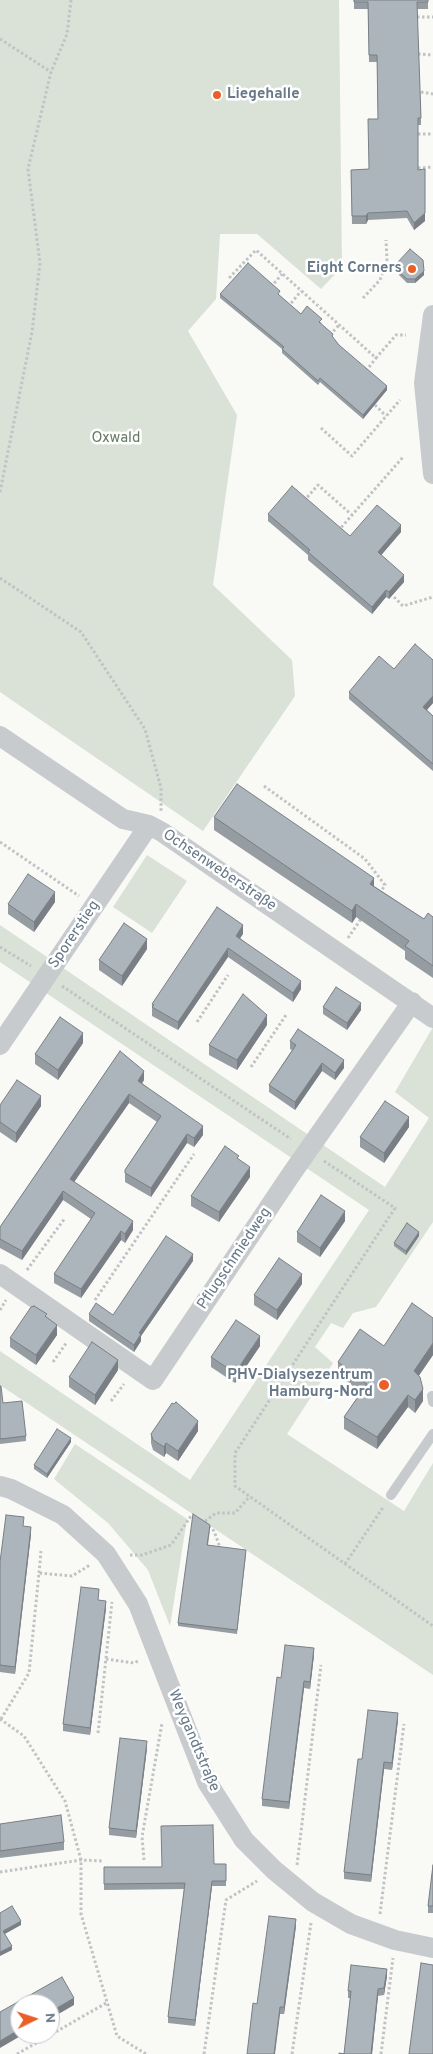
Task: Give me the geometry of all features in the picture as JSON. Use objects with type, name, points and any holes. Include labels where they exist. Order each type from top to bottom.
[{"type":"street","points":[[433,314],[424,382],[433,474]]},
{"type":"street","name":"Ochsenweberstraße","points":[[0,736],[123,819],[155,828],[339,951],[433,1018]]},
{"type":"street","name":"Sporerstieg","points":[[0,1045],[94,907],[155,828]]},
{"type":"street","name":"Pflugschmiedweg","points":[[8,1280],[153,1380],[308,1150],[412,1002]]},
{"type":"street","name":"Weygandtstraße","points":[[0,1486],[11,1489],[62,1515],[106,1554],[138,1604],[208,1782],[244,1840],[294,1887],[314,1902],[351,1924],[386,1937],[433,1948]]},
{"type":"lane","points":[[391,1495],[433,1434]]},
{"type":"path","points":[[0,492],[32,332],[40,263],[28,169],[51,72],[67,34],[70,0]]},
{"type":"path","points":[[417,17],[433,17]]},
{"type":"path","points":[[0,39],[51,72]]},
{"type":"path","points":[[418,54],[433,55]]},
{"type":"path","points":[[421,92],[433,94]]},
{"type":"path","points":[[418,134],[433,134]]},
{"type":"path","points":[[418,168],[433,167]]},
{"type":"path","points":[[363,298],[380,280],[386,260],[386,240]]},
{"type":"path","points":[[235,281],[230,277],[256,250],[376,358]]},
{"type":"path","points":[[271,287],[282,274]]},
{"type":"path","points":[[288,307],[301,291]]},
{"type":"path","points":[[330,336],[339,325]]},
{"type":"path","points":[[366,371],[396,334],[406,335]]},
{"type":"path","points":[[321,428],[352,456],[400,400]]},
{"type":"path","points":[[375,405],[386,416]]},
{"type":"path","points":[[335,535],[404,456]]},
{"type":"path","points":[[303,502],[318,485],[352,515]]},
{"type":"path","points":[[0,578],[81,632],[145,729],[161,788],[155,828]]},
{"type":"path","points":[[394,597],[404,606],[433,597]]},
{"type":"path","points":[[264,786],[366,859],[385,885],[376,898]]},
{"type":"path","points":[[0,842],[94,907]]},
{"type":"path","points":[[339,951],[366,912]]},
{"type":"path","points":[[0,947],[47,976],[395,1208],[234,1453],[235,1486],[433,1626]]},
{"type":"path","points":[[196,1022],[228,974]]},
{"type":"path","points":[[252,1067],[286,1015]]},
{"type":"path","points":[[95,1300],[194,1154]]},
{"type":"path","points":[[8,1280],[65,1218]]},
{"type":"path","points":[[345,1564],[391,1495]]},
{"type":"path","points":[[204,1522],[216,1513],[235,1513],[250,1496]]},
{"type":"path","points":[[39,1573],[72,1576],[106,1554],[142,1555],[171,1545],[190,1516],[204,1522],[214,1532],[221,1550]]},
{"type":"path","points":[[41,1551],[29,1673],[0,1719],[24,1736],[65,1801],[81,1860],[80,1914],[117,2036],[146,2054]]},
{"type":"path","points":[[98,1733],[112,1603]]},
{"type":"path","points":[[106,1659],[134,1663],[156,1652]]},
{"type":"path","points":[[294,1887],[321,1665]]},
{"type":"path","points":[[144,1860],[142,1837],[163,1717],[178,1708]]},
{"type":"path","points":[[381,2054],[386,1937],[404,1724]]},
{"type":"path","points":[[0,1872],[81,1860],[103,1861]]},
{"type":"path","points":[[204,2054],[226,1900],[274,1870]]},
{"type":"path","points":[[292,2054],[314,1902]]},
{"type":"path","points":[[17,2054],[108,2002]]},
{"type":"green space","name":"Oxwald","points":[[0,0],[339,0],[342,267],[321,289],[257,234],[220,234],[216,299],[188,331],[237,415],[213,585],[292,660],[295,696],[203,831],[0,692]]},
{"type":"green space","points":[[147,855],[187,881],[152,933],[113,907]]},
{"type":"green space","points":[[0,925],[385,1187],[429,1118],[395,1092],[433,1027],[433,1222],[376,1307],[353,1313],[343,1328],[331,1323],[315,1347],[333,1363],[287,1434],[404,1511],[433,1463],[433,1675],[0,1385],[0,1351],[190,1480],[369,1210],[0,962]]},
{"type":"green space","points":[[75,1444],[187,1519],[170,1626],[148,1570],[108,1523],[54,1479]]},
{"type":"building","points":[[354,0],[428,0],[428,2],[417,2],[421,118],[418,118],[418,170],[425,169],[425,213],[414,223],[407,211],[368,213],[366,216],[352,216],[351,170],[369,169],[368,119],[378,119],[377,55],[369,55],[368,2],[354,2]]},
{"type":"building","points":[[410,249],[423,260],[424,271],[415,279],[407,279],[399,272],[398,262]]},
{"type":"building","points":[[248,263],[280,291],[278,294],[301,314],[307,306],[322,319],[319,322],[333,334],[332,336],[339,345],[387,386],[363,415],[320,378],[318,381],[282,349],[284,347],[220,294]]},
{"type":"building","points":[[292,486],[350,536],[377,505],[401,525],[378,552],[404,575],[389,592],[386,590],[372,607],[308,552],[310,550],[268,514]]},
{"type":"building","points":[[415,644],[433,660],[433,696],[423,707],[433,716],[433,764],[349,692],[379,656],[394,669]]},
{"type":"building","points":[[237,784],[374,878],[370,884],[424,919],[428,913],[433,917],[433,966],[405,946],[409,941],[356,904],[352,911],[214,817]]},
{"type":"building","points":[[28,874],[55,892],[34,922],[8,904]]},
{"type":"building","points":[[217,907],[243,925],[236,936],[301,981],[293,993],[228,948],[178,1022],[152,1007],[154,1005],[152,1004]]},
{"type":"building","points":[[124,923],[147,939],[122,976],[99,960]]},
{"type":"building","points":[[336,987],[361,1003],[347,1023],[323,1007]]},
{"type":"building","points":[[243,994],[267,1015],[237,1060],[209,1045]]},
{"type":"building","points":[[60,1017],[83,1033],[58,1070],[35,1054]]},
{"type":"building","points":[[298,1029],[344,1060],[335,1073],[322,1063],[295,1102],[269,1085],[296,1045],[290,1041]]},
{"type":"building","points":[[120,1051],[144,1071],[138,1081],[203,1126],[194,1138],[187,1134],[151,1188],[125,1173],[125,1170],[161,1116],[129,1094],[70,1179],[133,1221],[125,1234],[121,1231],[81,1289],[54,1274],[95,1213],[63,1191],[22,1251],[0,1239],[0,1227]]},
{"type":"building","points":[[17,1080],[41,1096],[16,1133],[0,1122],[0,1105]]},
{"type":"building","points":[[385,1101],[409,1117],[384,1153],[360,1137]]},
{"type":"building","points":[[225,1146],[250,1167],[219,1212],[191,1196]]},
{"type":"building","points":[[321,1195],[345,1211],[320,1248],[297,1232]]},
{"type":"building","points":[[407,1223],[419,1232],[406,1251],[394,1243]]},
{"type":"building","points":[[166,1236],[193,1254],[139,1333],[141,1334],[134,1345],[89,1314],[96,1303],[113,1315]]},
{"type":"building","points":[[279,1258],[302,1274],[277,1310],[254,1295]]},
{"type":"building","name":"PHV-Dialysezentrum Hamburg-Nord","points":[[412,1303],[433,1318],[433,1343],[414,1371],[420,1377],[423,1389],[415,1400],[408,1395],[377,1437],[344,1417],[367,1384],[338,1362],[360,1329],[384,1346]]},
{"type":"building","points":[[34,1306],[47,1314],[45,1316],[57,1325],[36,1355],[10,1338],[31,1307]]},
{"type":"building","points":[[236,1320],[260,1336],[235,1373],[211,1357]]},
{"type":"building","points":[[92,1342],[118,1360],[95,1395],[69,1377]]},
{"type":"building","points":[[0,1386],[3,1403],[22,1401],[26,1436],[0,1439]]},
{"type":"building","points":[[176,1402],[198,1421],[178,1451],[166,1443],[164,1447],[153,1440],[151,1434],[172,1403]]},
{"type":"building","points":[[57,1429],[71,1438],[47,1474],[34,1465]]},
{"type":"building","points":[[193,1514],[210,1525],[207,1545],[246,1550],[237,1630],[178,1623]]},
{"type":"building","points":[[6,1515],[24,1517],[23,1526],[31,1527],[15,1667],[0,1665],[0,1562]]},
{"type":"building","points":[[81,1587],[99,1589],[98,1600],[106,1601],[90,1728],[63,1724]]},
{"type":"building","points":[[285,1645],[314,1648],[310,1682],[304,1681],[289,1802],[262,1799],[277,1677],[281,1678]]},
{"type":"building","points":[[368,1710],[398,1713],[392,1763],[384,1762],[371,1875],[344,1872],[358,1759],[362,1759]]},
{"type":"building","points":[[120,1738],[147,1741],[136,1831],[109,1828]]},
{"type":"building","points":[[61,1815],[64,1842],[0,1851],[0,1824]]},
{"type":"building","points":[[213,1825],[214,1864],[226,1864],[226,1881],[212,1881],[195,2020],[168,2017],[185,1883],[104,1884],[104,1867],[162,1867],[161,1826]]},
{"type":"building","points":[[433,1865],[433,1906],[428,1906]]},
{"type":"building","points":[[12,1906],[21,1921],[3,1931],[12,1946],[0,1952],[0,1913]]},
{"type":"building","points":[[269,1916],[296,1919],[284,2007],[280,2007],[274,2054],[247,2054],[253,2003],[257,2004]]},
{"type":"building","points":[[421,1963],[433,1965],[433,2054],[409,2054]]},
{"type":"building","points":[[351,1965],[387,1969],[384,1988],[378,1989],[371,2054],[344,2054],[351,1991],[348,1991]]},
{"type":"building","points":[[62,1977],[74,1998],[60,2006],[60,1994],[32,1994]]},
{"type":"building","points":[[10,2006],[10,2035],[0,2041],[0,2012]]},
{"type":"place","name":"Liegehalle","points":[[217,95]]},
{"type":"place","name":"Eight Corners","points":[[412,269]]},
{"type":"place","name":"PHV-Dialysezentrum Hamburg-Nord","points":[[384,1385]]}]
